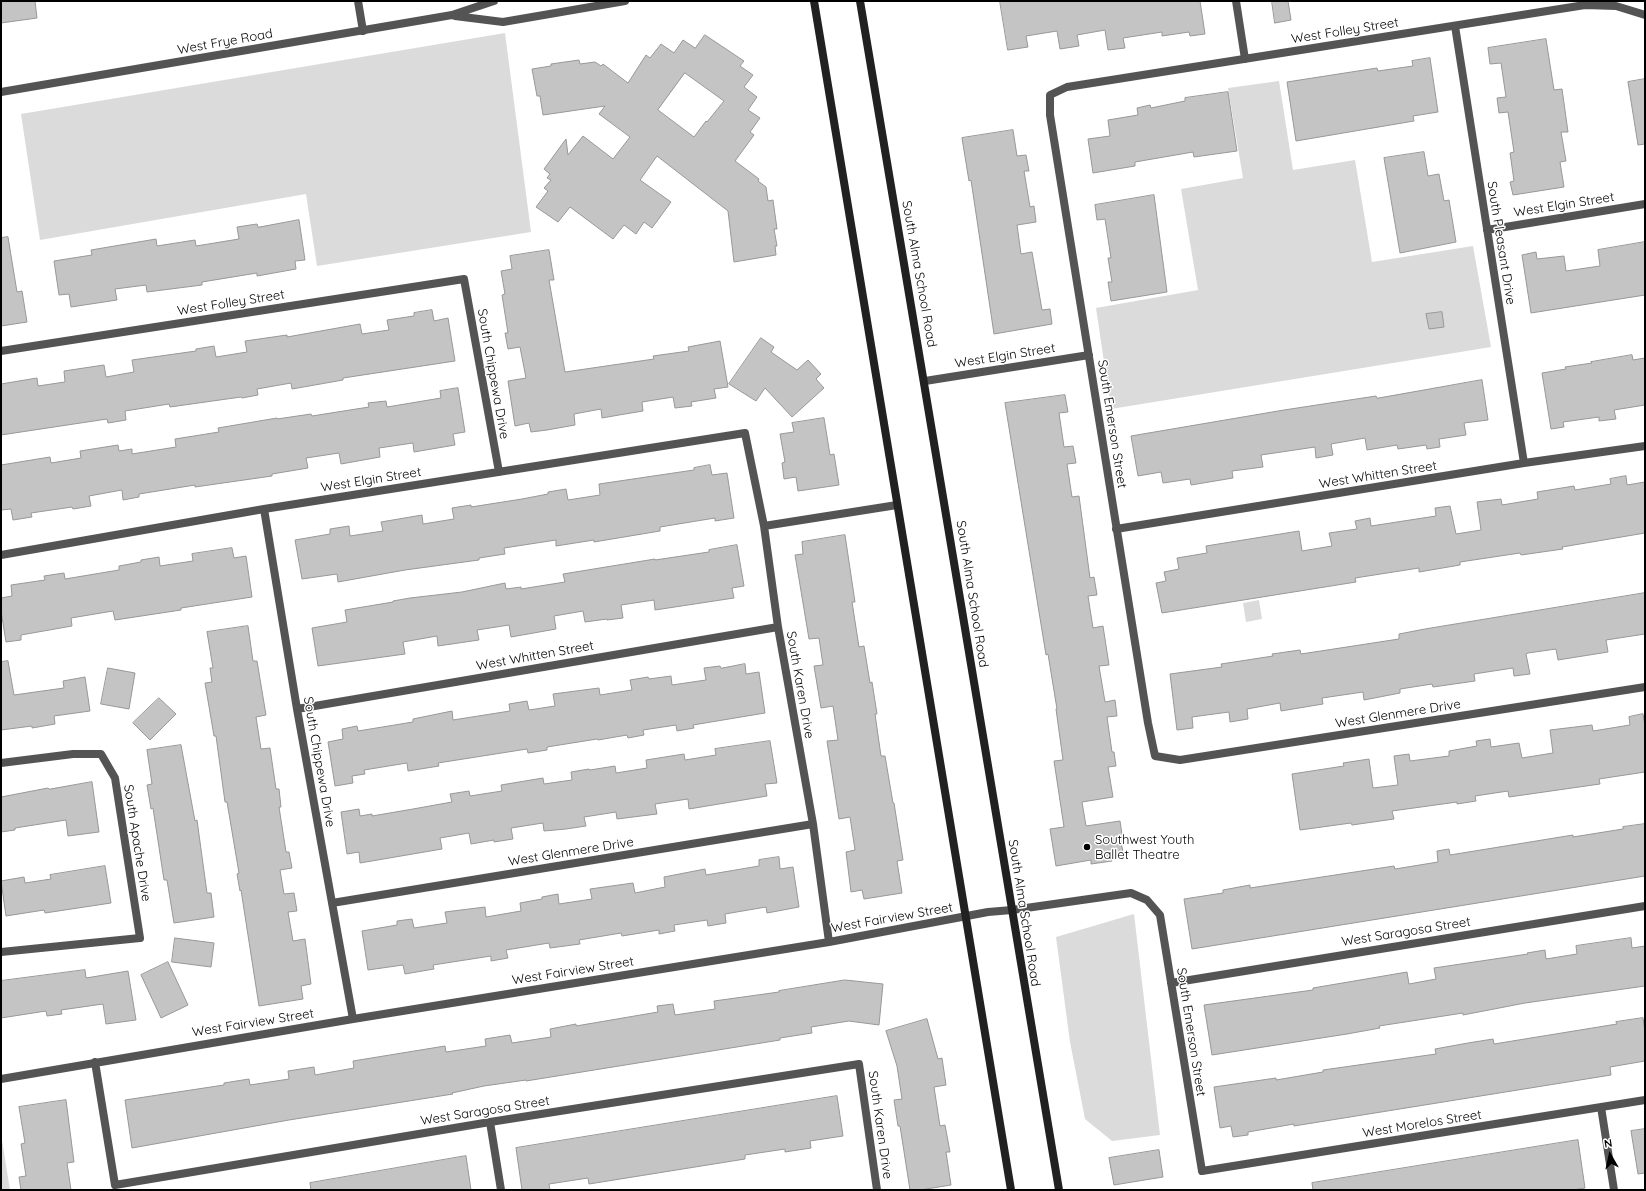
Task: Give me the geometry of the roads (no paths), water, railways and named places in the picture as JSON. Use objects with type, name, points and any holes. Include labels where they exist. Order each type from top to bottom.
[{"type":"main road","points":[[814,1],[896,504],[1011,1190]]},
{"type":"main road","name":"South Alma School Road","points":[[860,1],[925,381],[1059,1190]]},
{"type":"street","points":[[358,1],[363,31]]},
{"type":"street","name":"West Frye Road","points":[[1,92],[452,16],[494,1]]},
{"type":"street","name":"West Frye Road","points":[[452,16],[503,22],[625,1]]},
{"type":"street","points":[[1236,1],[1245,59]]},
{"type":"street","name":"West Folley Street","points":[[1050,95],[1067,87],[1585,5],[1616,6],[1645,15]]},
{"type":"street","name":"South Pleasant Drive","points":[[1455,26],[1524,463]]},
{"type":"street","name":"South Emerson Street","points":[[1050,95],[1050,115],[1116,529],[1148,723],[1155,756]]},
{"type":"street","name":"West Elgin Street","points":[[1487,230],[1645,204]]},
{"type":"street","name":"West Folley Street","points":[[1,351],[464,279]]},
{"type":"street","name":"South Chippewa Drive","points":[[464,279],[499,472]]},
{"type":"street","name":"West Elgin Street","points":[[925,381],[1089,355]]},
{"type":"street","name":"West Elgin Street","points":[[1,555],[264,509],[745,433]]},
{"type":"street","name":"South Karen Drive","points":[[745,433],[764,526],[778,627],[813,824],[830,942]]},
{"type":"street","name":"West Whitten Street","points":[[1116,529],[1524,463],[1645,446]]},
{"type":"street","points":[[764,526],[896,504]]},
{"type":"street","name":"South Chippewa Drive","points":[[264,509],[297,709],[353,1019]]},
{"type":"street","name":"West Whitten Street","points":[[297,709],[778,627]]},
{"type":"street","name":"West Glenmere Drive","points":[[1155,756],[1180,760],[1645,687]]},
{"type":"street","name":"South Apache Drive","points":[[1,763],[73,754],[101,754],[115,778],[140,938],[1,952]]},
{"type":"street","name":"West Glenmere Drive","points":[[332,904],[813,824]]},
{"type":"street","name":"West Fairview Street","points":[[1,1079],[353,1019],[830,942],[988,912],[1012,910],[1131,892],[1147,900]]},
{"type":"street","name":"South Emerson Street","points":[[1147,900],[1160,915],[1202,1171]]},
{"type":"street","name":"West Saragosa Street","points":[[1171,983],[1645,906]]},
{"type":"street","name":"West Saragosa Street","points":[[96,1062],[115,1185],[490,1122],[859,1064]]},
{"type":"street","name":"South Karen Drive","points":[[859,1064],[877,1190]]},
{"type":"street","name":"West Morelos Street","points":[[1202,1171],[1645,1100]]},
{"type":"street","points":[[1601,1107],[1614,1190]]},
{"type":"street","points":[[490,1122],[501,1190]]},
{"type":"place","name":"Southwest Youth Ballet Theatre","points":[[1087,847]]}]
